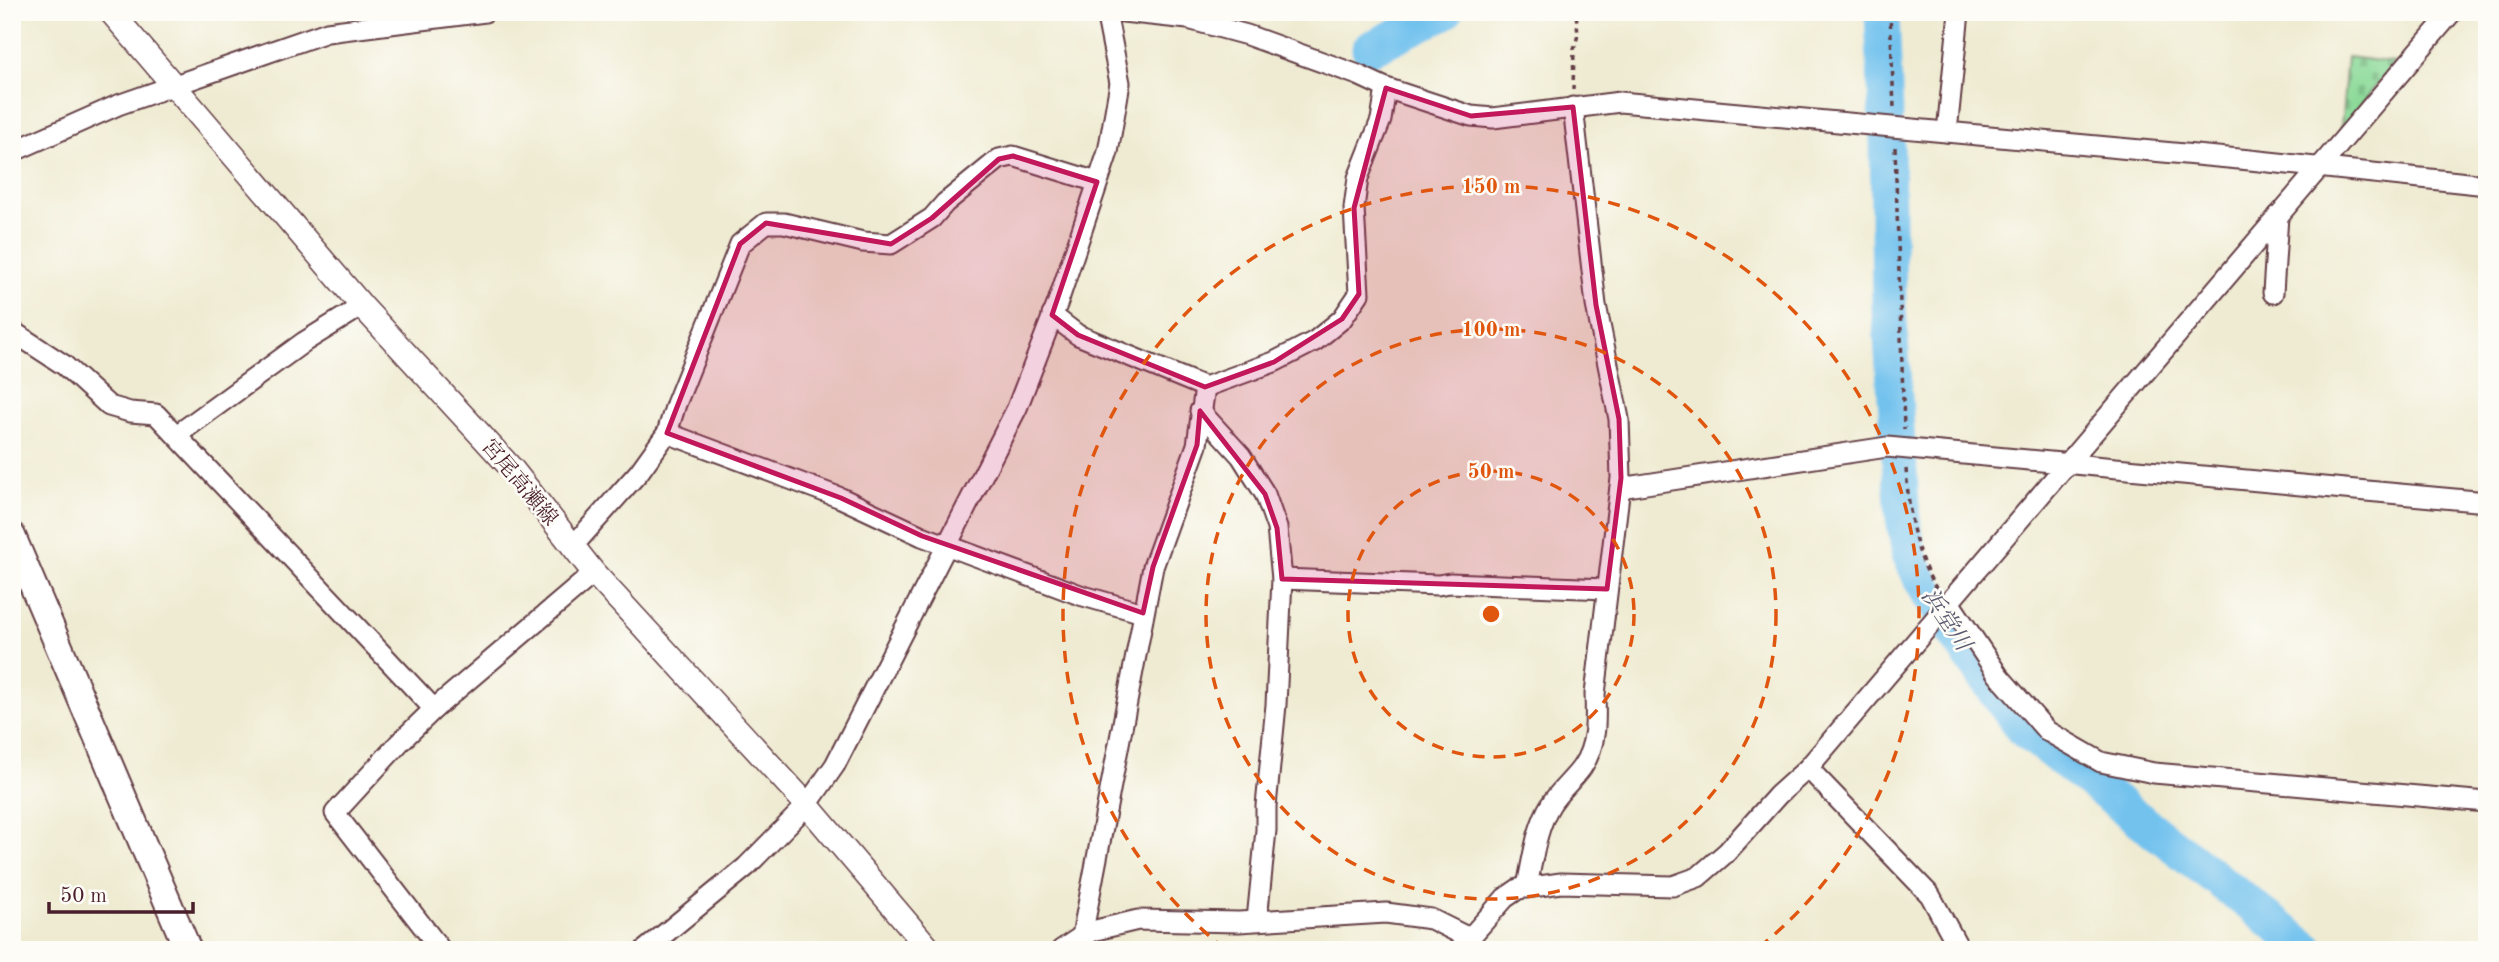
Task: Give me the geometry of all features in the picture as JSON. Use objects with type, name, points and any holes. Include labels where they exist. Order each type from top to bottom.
[{"type":"highway","points":[[12,536],[188,950]]},
{"type":"main road","name":"宮尾高瀬線","points":[[111,12],[362,306],[513,470],[594,573],[807,805],[930,950]]},
{"type":"street","points":[[12,152],[118,105],[327,32],[396,17],[485,12]]},
{"type":"street","points":[[645,950],[746,867],[807,805],[835,765],[1017,408],[1108,152],[1120,83],[1105,12]]},
{"type":"street","points":[[1123,12],[1196,17],[1358,75],[1386,88],[1471,116],[1493,118],[1620,102],[2487,185]]},
{"type":"street","points":[[1947,132],[1959,12]]},
{"type":"street","points":[[1061,950],[1096,930],[1138,920],[1239,922],[1387,913],[1414,915],[1445,925],[1464,944],[1505,898],[1518,889],[1561,883],[1673,886],[1686,883],[1712,866],[1778,795],[1808,768],[2452,12]]},
{"type":"street","points":[[1052,315],[1078,335],[1205,387],[1274,362],[1315,341],[1342,319],[1359,294],[1354,208],[1358,178],[1381,120],[1386,88]]},
{"type":"street","points":[[1527,887],[1541,825],[1552,803],[1593,748],[1595,694],[1620,488],[1619,419],[1596,305],[1573,107]]},
{"type":"street","points":[[573,546],[639,472],[667,433],[740,244],[765,223],[783,223],[863,242],[891,244],[932,218],[945,203],[999,159],[1013,156],[1097,182]]},
{"type":"street","points":[[2273,292],[2278,216]]},
{"type":"street","points":[[178,435],[304,342],[362,306]]},
{"type":"street","points":[[12,331],[64,365],[109,406],[130,412],[156,414],[434,709]]},
{"type":"street","points":[[1082,936],[1153,567],[1197,445],[1205,387]]},
{"type":"street","points":[[1200,411],[1241,456],[1265,494],[1277,528],[1282,579],[1276,705],[1258,920]]},
{"type":"street","points":[[667,433],[841,498],[922,536],[1080,596],[1143,613]]},
{"type":"street","points":[[1620,488],[1898,447],[2487,502]]},
{"type":"street","points":[[441,950],[335,813],[434,709],[594,573]]},
{"type":"street","points":[[1282,579],[1607,589]]},
{"type":"street","points":[[1944,608],[2047,731],[2101,762],[2154,773],[2487,802]]},
{"type":"street","points":[[1808,768],[1930,895],[1960,950]]},
{"type":"path","points":[[1573,107],[1574,48],[1578,35],[1576,12]]},
{"type":"path","points":[[1890,12],[1898,447],[1914,537],[1922,562],[1944,608]]},
{"type":"highlighted area","points":[[1386,88],[1471,116],[1573,107],[1596,305],[1619,419],[1621,478],[1607,589],[1282,579],[1277,528],[1265,494],[1200,411],[1197,445],[1153,567],[1143,613],[922,536],[841,498],[667,433],[740,244],[766,223],[891,244],[932,218],[999,159],[1013,156],[1097,182],[1052,315],[1078,335],[1205,387],[1274,362],[1342,319],[1359,294],[1354,208]]},
{"type":"green space","points":[[2347,57],[2395,63],[2341,129]]},
{"type":"waterway","name":"浜堂川","points":[[1369,49],[1445,12]]},
{"type":"waterway","name":"浜堂川","points":[[1882,12],[1886,114]]},
{"type":"waterway","name":"浜堂川","points":[[1887,134],[1889,308],[1903,518],[1909,554],[1921,580],[1960,642],[2022,729],[2309,950]]}]
